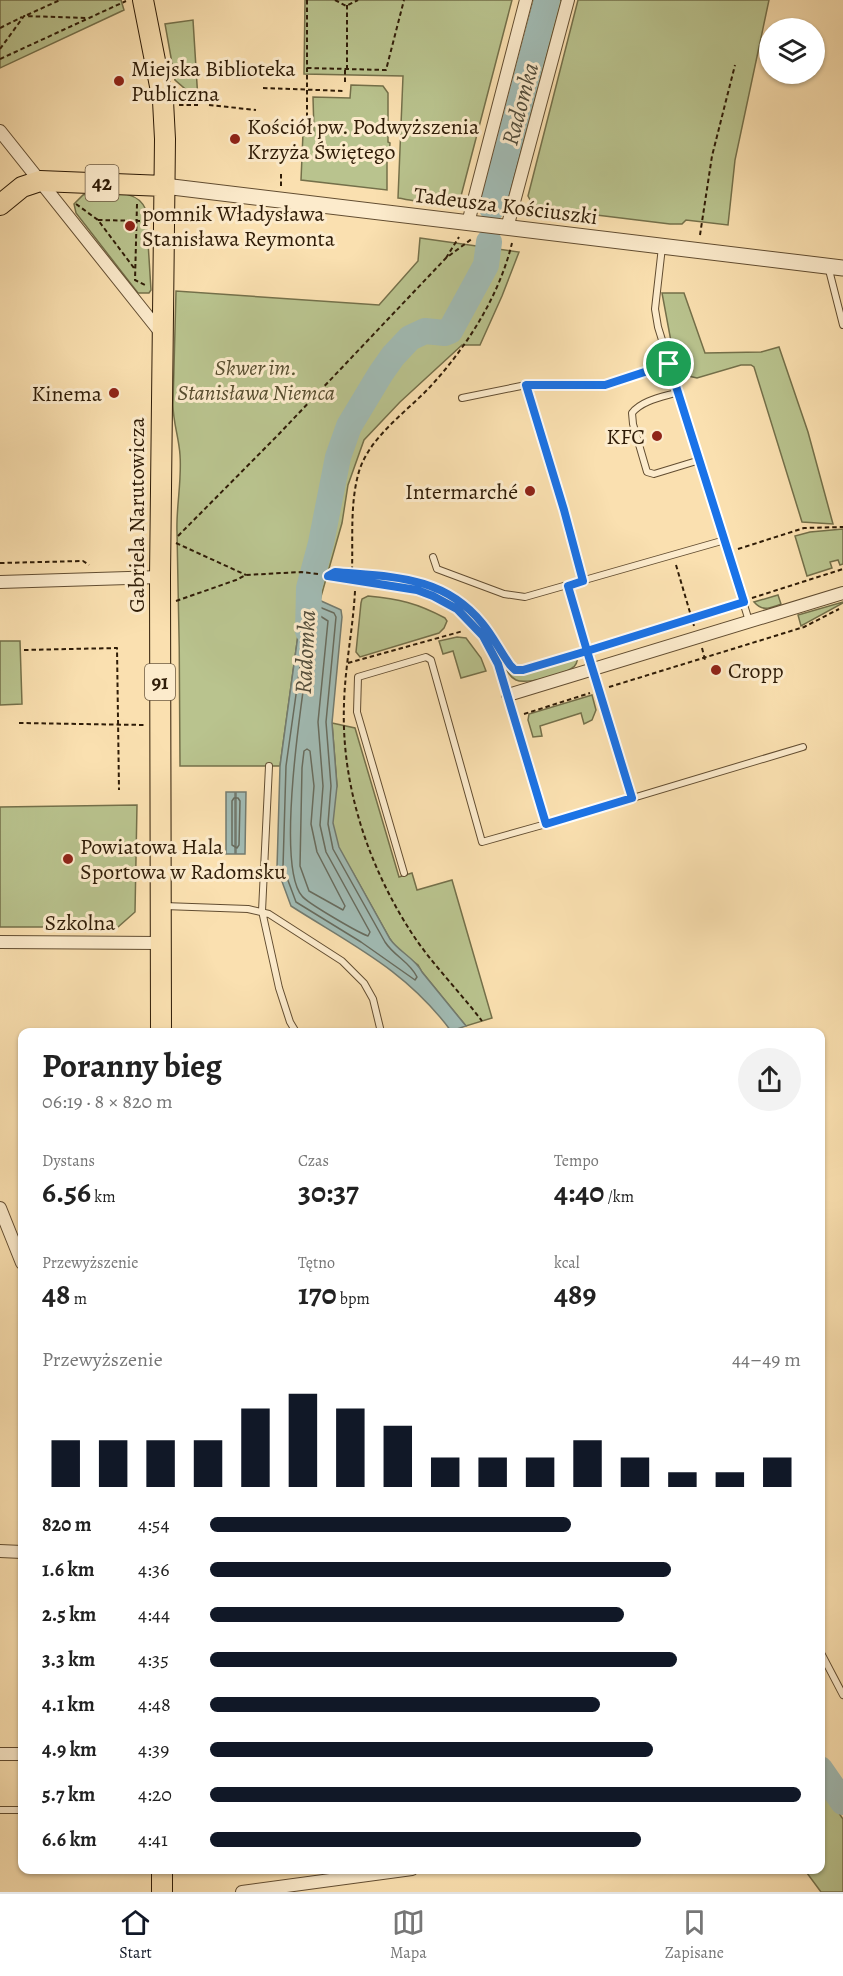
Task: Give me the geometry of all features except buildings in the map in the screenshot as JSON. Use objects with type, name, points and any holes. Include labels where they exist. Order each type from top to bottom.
[{"type":"main road","name":"Gabriela Narutowicza","points":[[134,0],[163,101],[165,139],[161,333],[161,1028]]},
{"type":"main road","name":"42","points":[[0,205],[22,188],[40,181],[164,186]]},
{"type":"main road","points":[[162,1874],[162,1892]]},
{"type":"street","points":[[468,231],[526,0]]},
{"type":"street","points":[[510,234],[568,0]]},
{"type":"street","points":[[0,131],[161,333]]},
{"type":"street","name":"Tadeusza Kościuszki","points":[[164,186],[468,231],[662,246],[835,267]]},
{"type":"street","points":[[0,582],[160,578]]},
{"type":"street","points":[[508,695],[843,593]]},
{"type":"street","name":"Szkolna","points":[[0,942],[160,943]]},
{"type":"street","points":[[0,1208],[18,1253]]},
{"type":"street","points":[[0,1551],[18,1552]]},
{"type":"street","points":[[0,1754],[18,1754]]},
{"type":"street","points":[[242,1892],[375,1874]]},
{"type":"lane","points":[[662,246],[655,309],[669,364],[749,621]]},
{"type":"lane","points":[[835,267],[843,325]]},
{"type":"lane","points":[[462,398],[526,385],[605,385],[669,364]]},
{"type":"lane","points":[[526,385],[583,581]]},
{"type":"lane","points":[[679,392],[647,402],[632,413],[647,472],[654,474],[700,460]]},
{"type":"lane","points":[[433,557],[437,569],[504,594],[525,597],[724,540]]},
{"type":"lane","points":[[328,576],[417,590],[433,596],[457,609],[483,636],[498,664],[546,824]]},
{"type":"lane","points":[[568,586],[632,798]]},
{"type":"lane","points":[[404,873],[357,712],[358,677],[426,657],[431,660],[482,842],[803,747]]},
{"type":"lane","points":[[269,766],[262,910],[279,988],[294,1028]]},
{"type":"lane","points":[[161,906],[262,910],[342,961],[364,983],[373,999],[380,1028]]},
{"type":"lane","points":[[825,1661],[843,1695]]},
{"type":"lane","points":[[0,1810],[18,1810]]},
{"type":"path","points":[[0,28],[60,0]]},
{"type":"path","points":[[0,59],[134,0]]},
{"type":"path","points":[[307,0],[307,132]]},
{"type":"path","points":[[335,0],[347,5],[358,0]]},
{"type":"path","points":[[307,68],[386,70],[404,0]]},
{"type":"path","points":[[345,82],[347,5]]},
{"type":"path","points":[[24,16],[89,18]]},
{"type":"path","points":[[0,49],[24,16]]},
{"type":"path","points":[[699,238],[712,156],[735,65]]},
{"type":"path","points":[[263,88],[345,91]]},
{"type":"path","points":[[176,105],[198,105]]},
{"type":"path","points":[[208,105],[256,110]]},
{"type":"path","points":[[281,174],[281,182]]},
{"type":"path","points":[[76,204],[98,220],[134,268]]},
{"type":"path","points":[[137,204],[135,280],[147,286]]},
{"type":"path","points":[[98,220],[143,221]]},
{"type":"path","points":[[446,258],[468,231]]},
{"type":"path","points":[[246,574],[172,541],[278,435],[446,258],[468,231]]},
{"type":"path","points":[[176,601],[236,580],[246,574],[301,572],[328,576],[334,572],[352,573],[353,518],[358,474],[374,442],[430,387],[467,340],[503,273],[510,234]]},
{"type":"path","points":[[728,552],[804,528],[843,527]]},
{"type":"path","points":[[673,555],[705,659]]},
{"type":"path","points":[[0,563],[83,561],[93,568]]},
{"type":"path","points":[[505,658],[515,670],[523,670],[843,569]]},
{"type":"path","points":[[524,714],[804,627],[843,607]]},
{"type":"path","points":[[348,663],[463,631]]},
{"type":"path","points":[[24,650],[117,648],[119,790]]},
{"type":"path","points":[[19,723],[147,725]]},
{"type":"green space","points":[[0,0],[121,0],[124,10],[0,68]]},
{"type":"green space","points":[[305,0],[512,0],[461,196],[439,204],[398,198],[403,76],[304,74]]},
{"type":"green space","points":[[534,0],[545,0],[496,184],[485,208],[481,207]]},
{"type":"green space","points":[[552,0],[562,0],[506,206],[504,210],[498,209]]},
{"type":"green space","points":[[578,0],[769,0],[765,18],[759,18],[759,47],[735,160],[728,225],[686,220],[682,224],[670,224],[534,207],[528,196]]},
{"type":"green space","points":[[193,20],[198,100],[175,80],[165,24]]},
{"type":"green space","points":[[351,85],[383,86],[388,93],[388,142],[390,143],[387,158],[387,190],[301,180],[303,133],[314,132],[313,97],[350,98]]},
{"type":"green space","points":[[92,192],[130,195],[137,198],[146,210],[151,290],[149,293],[138,293],[76,213],[74,204],[83,195]]},
{"type":"green space","name":"Skwer im. Stanisława Niemca","points":[[420,238],[519,252],[480,345],[462,345],[400,402],[364,440],[348,485],[342,523],[320,600],[310,597],[302,606],[280,766],[180,766],[177,523],[180,465],[173,405],[176,291],[379,305],[418,261]]},
{"type":"green space","points":[[662,293],[684,293],[705,353],[761,352],[779,347],[808,432],[833,524],[802,522],[754,367],[741,365],[697,378],[684,375],[675,363]]},
{"type":"green space","points":[[843,529],[843,564],[840,565],[838,560],[830,562],[832,568],[807,576],[795,536]]},
{"type":"green space","points":[[778,595],[781,604],[773,607],[764,608],[754,602]]},
{"type":"green space","points":[[368,596],[417,605],[447,621],[439,633],[360,657],[356,652],[361,603],[362,599]]},
{"type":"green space","points":[[843,603],[801,626],[798,615]]},
{"type":"green space","points":[[457,637],[466,638],[481,658],[486,671],[461,678],[453,651],[443,654],[439,641]]},
{"type":"green space","points":[[0,641],[20,641],[22,704],[0,705]]},
{"type":"green space","points":[[578,656],[572,668],[553,676],[528,681],[513,678],[503,660],[510,668],[523,672]]},
{"type":"green space","points":[[592,695],[596,710],[592,720],[584,724],[581,713],[540,726],[542,736],[533,737],[528,720],[529,714]]},
{"type":"green space","points":[[332,723],[355,728],[399,877],[412,873],[417,890],[452,880],[492,1018],[466,1026],[418,965],[396,948],[348,865],[338,859],[322,829],[337,786]]},
{"type":"green space","name":"Powiatowa Hala Sportowa w Radomsku","points":[[137,805],[135,912],[118,927],[0,927],[0,807]]},
{"type":"green space","points":[[825,1793],[843,1819],[843,1892],[821,1892],[808,1874],[825,1874]]},
{"type":"water","points":[[310,596],[341,610],[332,723],[337,786],[333,823],[339,847],[390,939],[415,963],[466,1026],[449,1028],[416,991],[397,975],[291,906],[277,868],[280,766],[302,606]]},
{"type":"water","points":[[226,792],[235,792],[235,854],[226,854]]},
{"type":"water","points":[[236,792],[246,792],[245,854],[236,854]]},
{"type":"waterway","name":"Radomka","points":[[492,208],[547,0]]},
{"type":"waterway","name":"Radomka","points":[[308,631],[309,588],[321,543],[338,457],[349,426],[381,373],[410,338],[425,331],[445,333],[450,331],[486,265],[489,242]]},
{"type":"waterway","name":"Radomka","points":[[825,1776],[843,1802]]},
{"type":"place","name":"Miejska Biblioteka Publiczna","points":[[119,81]]},
{"type":"place","name":"Kościół pw. Podwyższenia Krzyża Świętego","points":[[235,139]]},
{"type":"place","name":"pomnik Władysława Stanisława Reymonta","points":[[130,226]]},
{"type":"place","name":"Kinema","points":[[114,393]]},
{"type":"place","name":"KFC","points":[[657,436]]},
{"type":"place","name":"Intermarché","points":[[530,491]]},
{"type":"place","name":"Cropp","points":[[716,670]]},
{"type":"place","name":"Powiatowa Hala Sportowa w Radomsku","points":[[68,859]]},
{"type":"route","points":[[669,364],[605,385],[526,385],[583,581],[568,586],[587,651],[523,670],[515,670],[481,621],[463,604],[445,592],[411,579],[335,572],[328,576],[417,590],[433,596],[457,609],[483,636],[498,664],[546,824],[632,798],[587,651],[744,602],[669,364]]}]
